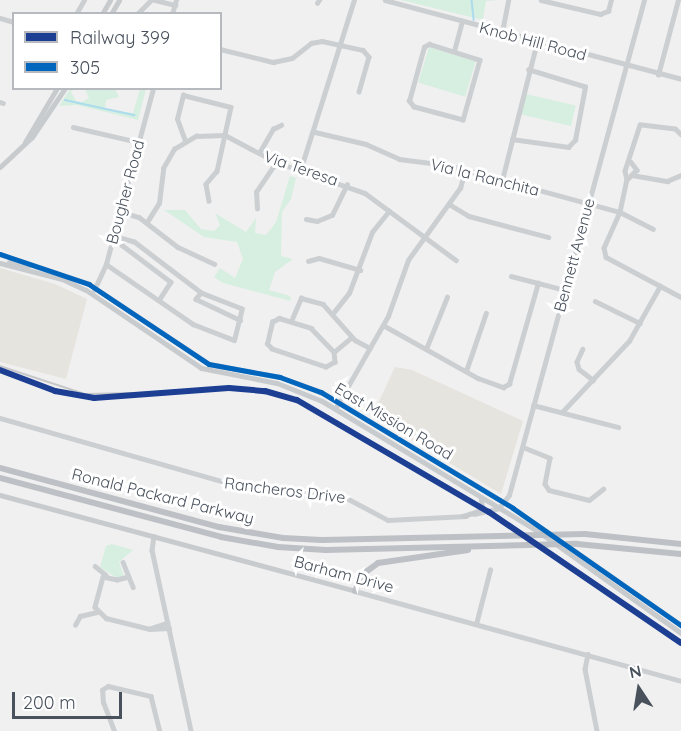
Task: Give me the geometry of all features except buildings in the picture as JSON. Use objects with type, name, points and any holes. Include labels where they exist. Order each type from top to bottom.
[{"type":"highway","name":"Ronald Packard Parkway","points":[[0,468],[219,527],[263,535],[322,540],[565,534],[619,535],[681,544]]},
{"type":"highway","name":"Ronald Packard Parkway","points":[[0,478],[187,529],[261,545],[326,550],[577,544],[681,554]]},
{"type":"highway","points":[[355,591],[366,570],[387,561],[505,545]]},
{"type":"main road","points":[[25,142],[56,90]]},
{"type":"main road","points":[[0,167],[50,114],[64,90]]},
{"type":"main road","name":"East Mission Road","points":[[0,254],[49,268],[94,291],[202,361],[225,369],[280,376],[339,403],[426,456],[681,625]]},
{"type":"main road","points":[[0,261],[49,268]]},
{"type":"main road","name":"East Mission Road","points":[[0,261],[94,291],[201,368],[290,387],[335,409],[480,496],[501,505],[647,613],[681,633]]},
{"type":"main road","points":[[411,455],[426,456]]},
{"type":"main road","name":"Barham Drive","points":[[0,495],[355,591]]},
{"type":"main road","points":[[463,516],[482,510],[480,496]]},
{"type":"main road","points":[[647,613],[657,611]]},
{"type":"street","points":[[139,12],[153,0],[175,2]]},
{"type":"street","points":[[300,171],[315,132],[354,0]]},
{"type":"street","name":"Knob Hill Road","points":[[385,0],[657,75],[681,79]]},
{"type":"street","points":[[502,32],[508,0]]},
{"type":"street","points":[[542,0],[600,14],[608,11],[611,0]]},
{"type":"street","name":"Bennett Avenue","points":[[501,505],[523,447],[644,0]]},
{"type":"street","points":[[657,75],[678,0]]},
{"type":"street","points":[[454,51],[462,21]]},
{"type":"street","points":[[502,180],[537,42]]},
{"type":"street","points":[[222,49],[273,62],[292,57],[312,43],[342,44],[369,54],[359,92]]},
{"type":"street","points":[[429,44],[454,51],[478,57],[481,65],[466,117],[460,120],[414,107],[409,101],[424,47],[429,44]]},
{"type":"street","points":[[512,139],[567,147],[575,140],[585,87],[529,70]]},
{"type":"street","name":"Bougher Road","points":[[94,291],[106,264],[152,90]]},
{"type":"street","points":[[185,141],[177,119],[182,97],[188,94],[230,105],[232,110],[217,171],[206,184],[209,201]]},
{"type":"street","points":[[259,153],[273,129],[281,124]]},
{"type":"street","points":[[629,177],[625,171],[631,162],[640,125],[675,129],[681,135]]},
{"type":"street","points":[[73,127],[138,142]]},
{"type":"street","name":"Via la Ranchita","points":[[315,132],[366,144],[399,159],[465,170],[620,212],[653,229]]},
{"type":"street","points":[[147,222],[159,203],[163,168],[169,155],[185,141],[210,134],[225,135]]},
{"type":"street","name":"Via Teresa","points":[[225,135],[276,162],[347,184],[389,211],[456,260]]},
{"type":"street","points":[[257,209],[256,192],[276,162]]},
{"type":"street","points":[[631,162],[637,170],[629,177],[620,212],[604,248],[606,256],[681,297]]},
{"type":"street","points":[[335,409],[382,325],[408,260],[449,204],[465,170]]},
{"type":"street","points":[[629,177],[667,181],[681,175]]},
{"type":"street","points":[[306,219],[317,221],[333,215],[347,184]]},
{"type":"street","points":[[449,204],[469,216],[548,237]]},
{"type":"street","points":[[119,211],[147,222],[178,247],[214,264]]},
{"type":"street","points":[[334,312],[349,293],[360,270],[372,232],[389,211]]},
{"type":"street","points":[[106,264],[160,299],[193,324],[233,340],[242,309],[201,293],[134,242],[113,236]]},
{"type":"street","points":[[123,239],[122,245],[171,282],[160,299]]},
{"type":"street","points":[[308,261],[319,258],[360,270]]},
{"type":"street","points":[[511,276],[565,290]]},
{"type":"street","points":[[382,325],[465,371],[503,387],[510,382],[538,283]]},
{"type":"street","points":[[562,412],[593,380],[640,323],[660,286]]},
{"type":"street","points":[[201,293],[196,300],[240,320]]},
{"type":"street","points":[[426,349],[447,297]]},
{"type":"street","points":[[292,319],[297,301],[301,298],[323,304],[334,312],[352,337],[370,348]]},
{"type":"street","points":[[595,301],[640,323]]},
{"type":"street","points":[[465,371],[486,313]]},
{"type":"street","points":[[279,318],[292,319],[311,328],[334,352],[335,362],[327,367],[275,350],[267,344],[272,322],[279,318]]},
{"type":"street","points":[[334,352],[352,337]]},
{"type":"street","points":[[583,349],[577,362],[579,369],[593,380]]},
{"type":"street","points":[[533,405],[618,427]]},
{"type":"street","name":"Rancheros Drive","points":[[0,418],[242,487],[341,495],[388,520],[463,516],[501,505]]},
{"type":"street","points":[[523,447],[550,458],[545,484],[549,490],[589,500],[603,489]]},
{"type":"street","points":[[154,536],[152,550],[191,731]]},
{"type":"street","points":[[123,562],[133,587]]},
{"type":"street","points":[[95,566],[117,580],[129,577]]},
{"type":"street","points":[[476,624],[490,570]]},
{"type":"street","points":[[106,575],[101,579],[95,602],[98,612],[106,618],[150,629],[169,626]]},
{"type":"street","name":"Barham Drive","points":[[355,591],[681,681]]},
{"type":"street","points":[[75,625],[80,616],[98,612]]},
{"type":"street","points":[[588,654],[585,669],[597,731]]},
{"type":"street","points":[[114,731],[103,703],[102,690],[108,686],[151,696],[160,731]]},
{"type":"shaded area","points":[[0,268],[55,284],[87,299],[66,379],[0,362]]},
{"type":"shaded area","points":[[395,367],[412,370],[523,421],[501,494],[372,416]]},
{"type":"green space","points":[[401,0],[500,0],[486,1],[483,20]]},
{"type":"green space","points":[[429,47],[476,61],[465,97],[418,82]]},
{"type":"green space","points":[[69,90],[73,90],[71,92],[76,101],[82,102],[89,98],[85,90],[116,90],[119,97],[106,100],[105,109],[133,113],[140,90],[146,90],[138,120],[77,105],[59,106]]},
{"type":"green space","points":[[526,94],[576,105],[571,126],[521,114]]},
{"type":"green space","points":[[290,176],[296,178],[291,199],[282,212],[281,256],[293,259],[275,272],[269,290],[290,296],[291,301],[223,283],[214,277],[220,268],[235,278],[243,259],[237,242],[204,237],[164,210],[185,210],[201,229],[214,231],[220,225],[215,213],[246,232],[256,218],[255,233],[266,235],[276,222]]},
{"type":"green space","points":[[112,544],[133,550],[119,562],[124,576],[117,578],[100,567],[106,546]]},
{"type":"waterway","points":[[472,0],[474,20]]},
{"type":"waterway","points":[[65,100],[134,115]]},
{"type":"railway","points":[[0,366],[85,394],[178,392]]},
{"type":"rail line","name":"399","points":[[0,370],[55,391],[94,398],[229,388],[265,391],[297,400],[489,512],[681,643]]},
{"type":"transit line","name":"305","points":[[0,254],[89,284],[209,364],[280,377],[321,392],[513,508],[681,625]]}]
